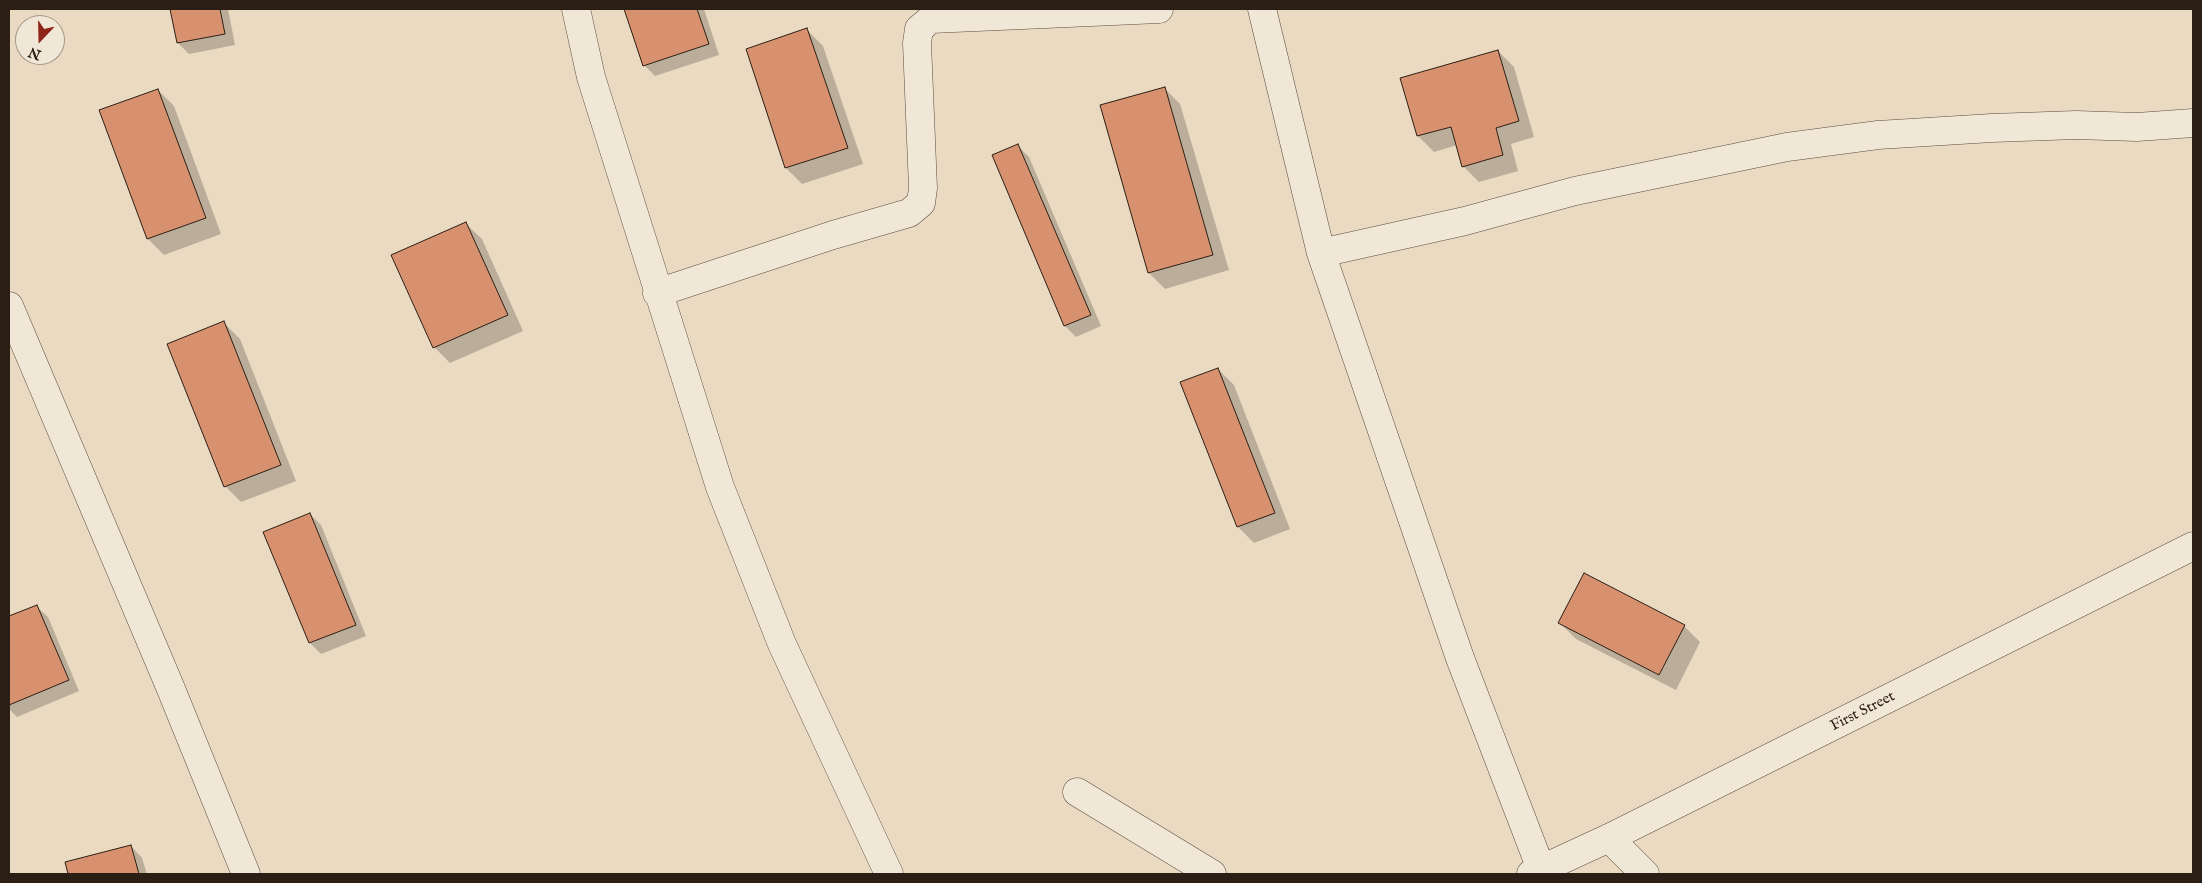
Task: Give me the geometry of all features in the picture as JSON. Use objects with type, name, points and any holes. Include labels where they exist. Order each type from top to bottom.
[{"type":"street","points":[[576,9],[591,77],[657,293],[720,487],[782,644],[890,874]]},
{"type":"street","points":[[657,293],[833,235],[909,213],[921,203],[917,44],[919,29],[931,19],[1159,9]]},
{"type":"street","points":[[1262,9],[1321,253],[1460,658],[1536,872]]},
{"type":"street","points":[[1321,253],[1465,221],[1575,191],[1787,147],[1878,135],[1982,128],[2076,125],[2137,127],[2193,124]]},
{"type":"street","points":[[9,306],[171,689],[246,874]]},
{"type":"street","name":"First Street","points":[[1536,872],[1609,838],[2193,546]]},
{"type":"street","points":[[1077,792],[1212,874]]},
{"type":"street","points":[[1609,838],[1645,874]]},
{"type":"building","points":[[170,9],[220,9],[225,34],[177,43]]},
{"type":"building","points":[[624,9],[697,9],[709,44],[643,66]]},
{"type":"building","points":[[807,28],[848,148],[785,168],[746,49]]},
{"type":"building","points":[[1498,50],[1519,121],[1496,128],[1503,155],[1462,167],[1451,127],[1417,136],[1400,78]]},
{"type":"building","points":[[1165,87],[1213,255],[1148,273],[1100,105]]},
{"type":"building","points":[[158,89],[206,218],[147,239],[99,110]]},
{"type":"building","points":[[1018,144],[1091,315],[1064,326],[992,155]]},
{"type":"building","points":[[466,222],[508,315],[433,348],[391,255]]},
{"type":"building","points":[[224,321],[281,465],[224,487],[167,344]]},
{"type":"building","points":[[1218,368],[1275,513],[1237,527],[1180,382]]},
{"type":"building","points":[[310,513],[356,625],[309,643],[263,532]]},
{"type":"building","points":[[1584,573],[1685,625],[1659,675],[1558,623]]},
{"type":"building","points":[[37,605],[69,680],[9,705],[9,616]]},
{"type":"building","points":[[131,845],[139,874],[68,874],[65,862]]}]
